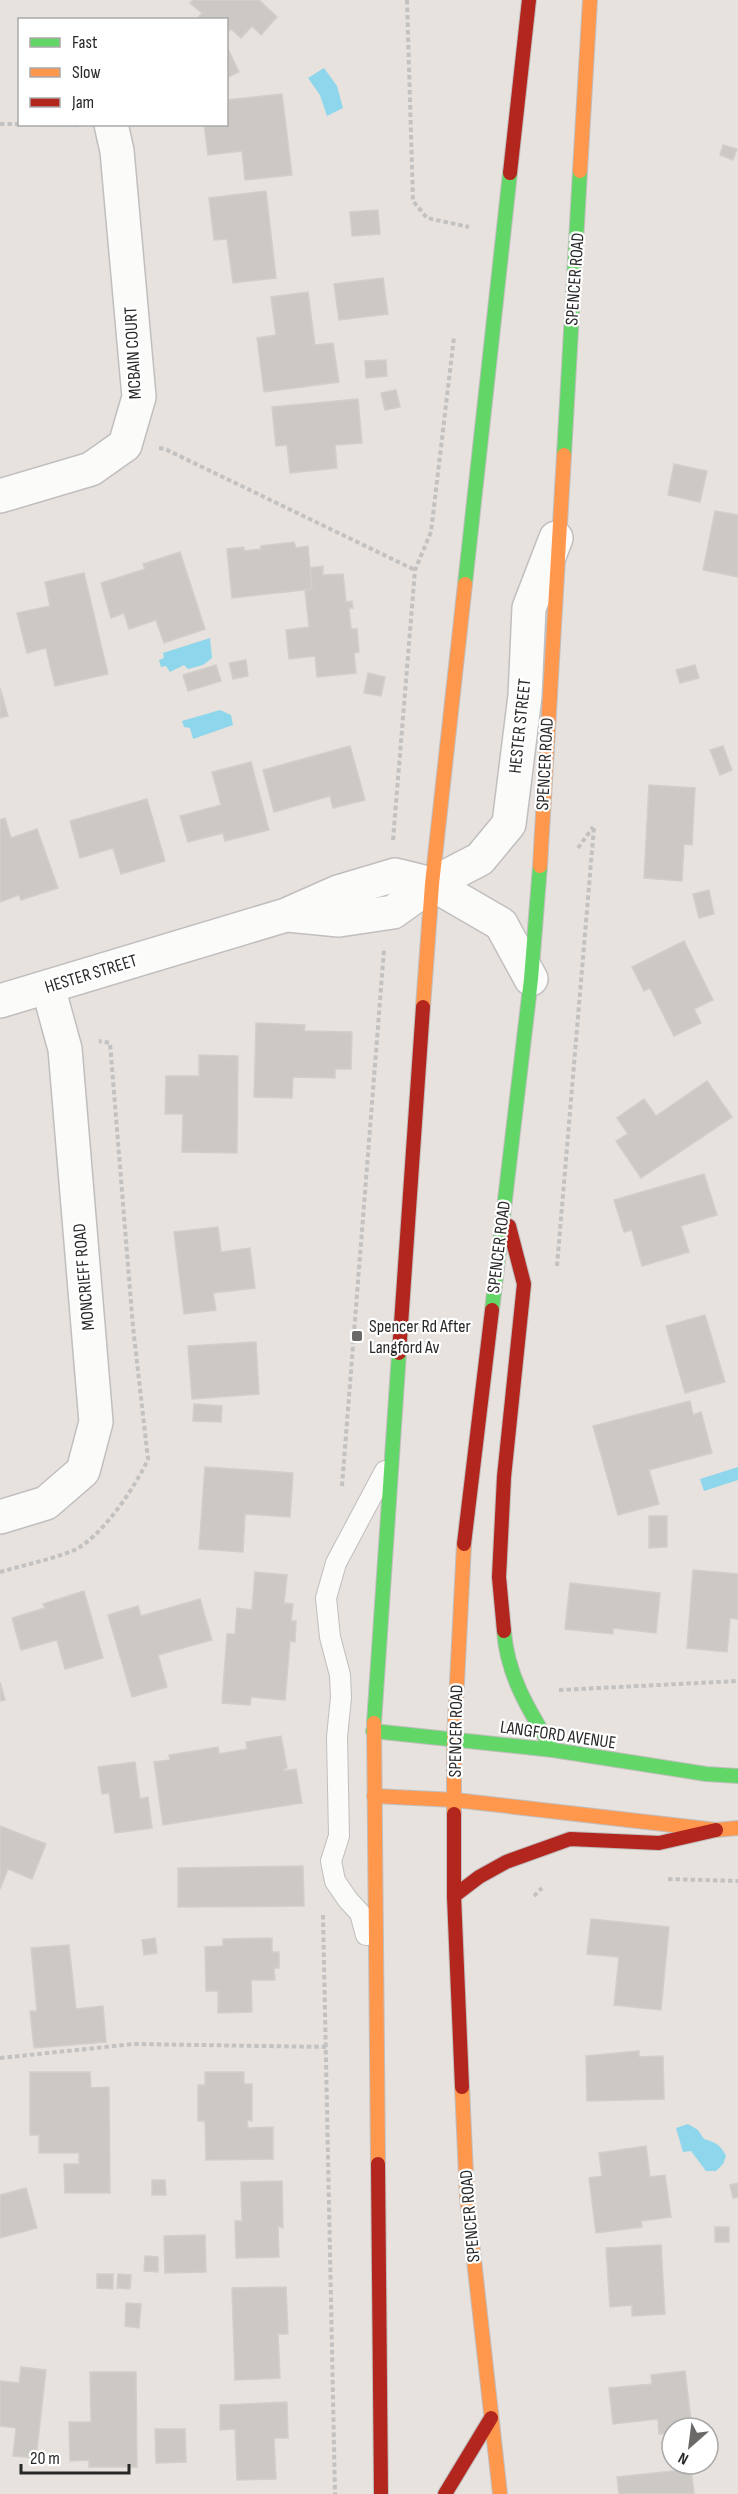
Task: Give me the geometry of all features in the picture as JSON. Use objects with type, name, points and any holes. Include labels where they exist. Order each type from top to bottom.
[{"type":"main road","points":[[381,2494],[374,1731],[432,884],[529,0]]},
{"type":"main road","name":"SPENCER ROAD","points":[[500,2494],[467,2197],[454,1896],[454,1741],[462,1564],[531,979],[538,892],[590,0]]},
{"type":"main road","points":[[504,1207],[524,1284],[504,1478],[499,1577],[505,1648],[521,1697],[553,1750]]},
{"type":"main road","name":"LANGFORD AVENUE","points":[[374,1731],[553,1750],[706,1774],[738,1776]]},
{"type":"main road","points":[[374,1796],[455,1800],[716,1830]]},
{"type":"main road","points":[[454,1896],[479,1877],[506,1862],[570,1839],[659,1843],[716,1830],[738,1828]]},
{"type":"main road","points":[[445,2494],[491,2418]]},
{"type":"street","name":"MCBAIN COURT","points":[[111,126],[117,151],[139,397],[125,445]]},
{"type":"street","points":[[0,496],[91,469],[125,445]]},
{"type":"street","name":"HESTER STREET","points":[[286,915],[339,920],[393,912],[432,884],[480,860],[509,824],[525,696],[529,608],[558,534]]},
{"type":"street","name":"HESTER STREET","points":[[0,1001],[286,915],[338,892],[395,875],[432,884],[501,924],[531,979]]},
{"type":"street","name":"MONCRIEFF ROAD","points":[[0,1517],[46,1503],[83,1471],[96,1422],[65,1049],[48,987]]},
{"type":"lane","points":[[376,1972],[360,1913],[335,1881],[331,1861],[339,1836],[337,1737],[340,1675],[330,1637],[326,1598],[336,1563],[383,1476],[392,1453]]},
{"type":"path","points":[[407,0],[413,201],[427,218],[466,226],[465,238]]},
{"type":"path","points":[[0,124],[18,124]]},
{"type":"path","points":[[390,877],[415,570],[431,532],[454,332]]},
{"type":"path","points":[[125,445],[165,449],[415,570]]},
{"type":"path","points":[[556,1275],[594,827]]},
{"type":"path","points":[[342,1492],[387,913]]},
{"type":"path","points":[[375,944],[384,952]]},
{"type":"path","points":[[0,1572],[73,1551],[93,1539],[140,1478],[148,1459],[133,1327],[110,1043],[91,1040]]},
{"type":"path","points":[[550,1690],[738,1681]]},
{"type":"path","points":[[334,1874],[323,1909],[335,2494]]},
{"type":"path","points":[[0,2058],[134,2044],[327,2046]]},
{"type":"water","points":[[324,68],[337,86],[343,108],[327,116],[320,95],[308,78]]},
{"type":"water","points":[[210,638],[212,658],[203,665],[188,669],[184,665],[170,672],[166,666],[161,667],[159,660],[164,658],[163,653]]},
{"type":"water","points":[[220,710],[231,715],[233,725],[193,739],[190,728],[184,727],[182,721]]},
{"type":"water","points":[[738,1467],[738,1480],[704,1491],[700,1479]]},
{"type":"water","points":[[688,2124],[698,2130],[704,2139],[717,2144],[724,2152],[726,2156],[723,2164],[716,2171],[706,2171],[691,2151],[683,2152],[676,2128]]},
{"type":"building","points":[[193,0],[259,0],[277,17],[261,35],[252,26],[241,38],[231,29],[228,32],[228,18],[198,18],[202,13],[190,3]]},
{"type":"building","points":[[228,49],[239,72],[228,77]]},
{"type":"building","points":[[282,94],[292,175],[245,180],[242,151],[208,155],[204,126],[228,126],[228,100]]},
{"type":"building","points":[[723,145],[737,149],[733,160],[720,155]]},
{"type":"building","points":[[266,191],[276,278],[233,283],[227,239],[214,240],[209,198]]},
{"type":"building","points":[[378,210],[380,234],[352,236],[350,212]]},
{"type":"building","points":[[383,278],[388,314],[339,320],[334,284]]},
{"type":"building","points":[[308,292],[315,345],[333,343],[339,382],[264,392],[257,338],[276,335],[271,297]]},
{"type":"building","points":[[386,360],[387,376],[366,378],[365,361]]},
{"type":"building","points":[[396,390],[400,407],[385,410],[381,393]]},
{"type":"building","points":[[358,399],[362,443],[335,445],[337,468],[290,473],[287,445],[276,446],[272,407]]},
{"type":"building","points":[[674,464],[707,471],[700,502],[668,495]]},
{"type":"building","points":[[715,511],[738,515],[738,577],[703,570]]},
{"type":"building","points":[[294,542],[296,548],[308,546],[312,589],[232,598],[227,549],[244,547],[244,551],[261,549],[261,546]]},
{"type":"building","points":[[180,552],[205,629],[164,643],[156,620],[129,629],[124,613],[111,618],[101,583],[145,569],[143,564]]},
{"type":"building","points":[[323,566],[323,575],[343,574],[346,602],[352,601],[353,608],[349,608],[351,629],[357,629],[359,652],[354,653],[356,673],[317,677],[315,656],[289,659],[286,630],[309,627],[305,590],[312,589],[310,568]]},
{"type":"building","points":[[84,573],[108,674],[55,686],[46,648],[27,653],[17,613],[50,606],[45,582]]},
{"type":"building","points":[[246,660],[248,676],[233,679],[229,663]]},
{"type":"building","points":[[216,665],[221,681],[188,691],[183,675]]},
{"type":"building","points":[[695,665],[699,678],[680,683],[676,670]]},
{"type":"building","points":[[368,673],[385,677],[381,696],[364,693]]},
{"type":"building","points":[[0,688],[8,716],[0,718]]},
{"type":"building","points":[[350,746],[365,800],[333,808],[330,796],[274,812],[263,770]]},
{"type":"building","points":[[723,746],[732,770],[720,775],[710,750]]},
{"type":"building","points":[[251,762],[269,830],[225,841],[223,833],[188,842],[180,816],[221,805],[212,772]]},
{"type":"building","points":[[649,785],[695,788],[692,845],[684,844],[682,881],[644,878]]},
{"type":"building","points":[[147,799],[165,861],[121,874],[113,848],[80,858],[70,821]]},
{"type":"building","points":[[5,818],[11,838],[37,829],[58,888],[21,900],[19,895],[0,902],[0,820]]},
{"type":"building","points":[[709,890],[714,914],[699,918],[693,894]]},
{"type":"building","points":[[684,941],[713,1000],[694,1009],[701,1023],[674,1036],[650,988],[644,991],[632,967]]},
{"type":"building","points":[[256,1023],[305,1025],[304,1031],[352,1032],[351,1069],[335,1069],[335,1078],[293,1077],[292,1098],[254,1097]]},
{"type":"building","points":[[199,1055],[238,1056],[237,1153],[182,1152],[183,1114],[165,1114],[166,1076],[199,1076]]},
{"type":"building","points":[[707,1081],[732,1117],[641,1178],[616,1141],[628,1134],[617,1118],[644,1099],[656,1116]]},
{"type":"building","points":[[704,1174],[717,1215],[681,1226],[689,1252],[642,1266],[632,1230],[624,1232],[614,1200]]},
{"type":"building","points":[[218,1227],[221,1252],[250,1248],[255,1288],[213,1293],[216,1310],[184,1314],[174,1232]]},
{"type":"building","points":[[705,1315],[725,1382],[685,1393],[666,1326]]},
{"type":"building","points":[[256,1342],[259,1394],[192,1399],[188,1346]]},
{"type":"building","points":[[690,1401],[693,1415],[701,1412],[712,1453],[649,1470],[659,1504],[618,1515],[593,1426]]},
{"type":"building","points":[[194,1404],[222,1406],[221,1422],[193,1421]]},
{"type":"building","points":[[205,1467],[293,1473],[290,1517],[245,1514],[243,1552],[199,1549]]},
{"type":"building","points":[[649,1516],[667,1516],[667,1547],[649,1548]]},
{"type":"building","points":[[693,1570],[738,1574],[738,1619],[730,1618],[727,1652],[687,1648]]},
{"type":"building","points":[[255,1572],[287,1575],[284,1603],[293,1604],[291,1621],[296,1621],[295,1642],[290,1641],[285,1700],[251,1697],[250,1705],[222,1703],[227,1634],[235,1634],[237,1608],[252,1610]]},
{"type":"building","points":[[570,1583],[660,1593],[656,1633],[613,1628],[613,1634],[565,1629]]},
{"type":"building","points":[[84,1591],[103,1658],[65,1669],[57,1640],[21,1650],[12,1618],[45,1608],[43,1604]]},
{"type":"building","points":[[200,1599],[212,1640],[158,1655],[167,1687],[132,1697],[108,1615],[138,1606],[141,1616]]},
{"type":"building","points":[[0,1682],[5,1700],[0,1701]]},
{"type":"building","points":[[281,1736],[287,1768],[284,1771],[296,1769],[302,1803],[163,1825],[154,1762],[170,1760],[169,1755],[218,1747],[219,1754],[247,1749],[246,1742]]},
{"type":"building","points":[[135,1762],[140,1799],[148,1797],[152,1828],[115,1833],[109,1793],[102,1794],[98,1767]]},
{"type":"building","points":[[0,1826],[46,1844],[32,1879],[8,1869],[0,1889]]},
{"type":"building","points":[[303,1866],[304,1906],[178,1907],[178,1868]]},
{"type":"building","points":[[591,1919],[669,1927],[661,2010],[614,2005],[619,1957],[587,1954]]},
{"type":"building","points":[[155,1938],[157,1953],[144,1955],[142,1940]]},
{"type":"building","points":[[272,1938],[272,1952],[279,1952],[279,1968],[274,1968],[275,1980],[251,1980],[252,2012],[218,2013],[218,1991],[206,1991],[205,1947],[223,1946],[223,1939]]},
{"type":"building","points":[[69,1945],[76,2009],[103,2006],[106,2042],[34,2048],[30,2011],[37,2011],[31,1948]]},
{"type":"building","points":[[639,2051],[639,2057],[663,2056],[664,2099],[587,2101],[586,2056]]},
{"type":"building","points":[[30,2072],[90,2072],[91,2088],[109,2087],[110,2193],[65,2193],[64,2164],[79,2164],[79,2153],[39,2153],[39,2135],[30,2135]]},
{"type":"building","points":[[205,2072],[244,2072],[244,2084],[252,2084],[252,2121],[247,2120],[248,2128],[273,2127],[273,2159],[206,2160],[205,2121],[198,2121],[198,2085],[205,2085]]},
{"type":"building","points":[[646,2146],[650,2177],[665,2175],[671,2217],[641,2221],[642,2227],[596,2233],[589,2178],[602,2176],[599,2153]]},
{"type":"building","points":[[152,2180],[165,2180],[166,2195],[152,2195]]},
{"type":"building","points":[[282,2181],[283,2228],[278,2226],[279,2257],[236,2258],[235,2221],[242,2221],[241,2182]]},
{"type":"building","points":[[738,2183],[738,2197],[733,2198],[730,2185]]},
{"type":"building","points":[[26,2188],[37,2228],[0,2238],[0,2195]]},
{"type":"building","points":[[715,2227],[729,2227],[729,2242],[715,2242]]},
{"type":"building","points":[[205,2235],[206,2272],[165,2273],[164,2236]]},
{"type":"building","points":[[661,2245],[665,2314],[632,2316],[632,2305],[610,2307],[606,2248]]},
{"type":"building","points":[[145,2256],[158,2257],[158,2272],[144,2271]]},
{"type":"building","points":[[97,2274],[113,2274],[113,2289],[97,2288]]},
{"type":"building","points":[[118,2274],[131,2275],[130,2289],[117,2288]]},
{"type":"building","points":[[286,2287],[288,2334],[278,2334],[280,2378],[235,2380],[232,2288]]},
{"type":"building","points":[[126,2303],[141,2304],[139,2328],[125,2326]]},
{"type":"building","points":[[21,2367],[46,2370],[36,2458],[13,2456],[16,2428],[0,2426],[0,2381],[19,2383]]},
{"type":"building","points":[[685,2371],[691,2416],[660,2416],[660,2434],[658,2419],[613,2424],[609,2388],[652,2384],[651,2375]]},
{"type":"building","points":[[90,2372],[136,2372],[137,2467],[89,2467],[89,2460],[70,2461],[69,2422],[91,2422]]},
{"type":"building","points":[[287,2402],[288,2438],[274,2438],[276,2479],[237,2480],[235,2429],[220,2430],[220,2405]]},
{"type":"building","points":[[155,2429],[185,2429],[186,2462],[156,2463]]},
{"type":"building","points":[[660,2472],[660,2476],[692,2476],[694,2494],[619,2494],[617,2477]]},
{"type":"traffic: fast","points":[[564,455],[580,171]]},
{"type":"traffic: fast","points":[[465,584],[510,173]]},
{"type":"traffic: fast","points":[[492,1310],[531,979],[540,866]]},
{"type":"traffic: fast","points":[[374,1723],[399,1353]]},
{"type":"traffic: fast","points":[[504,1631],[510,1663],[521,1693],[553,1750]]},
{"type":"traffic: fast","points":[[373,1731],[553,1750],[706,1774],[738,1776]]},
{"type":"traffic: slow","points":[[580,171],[590,0]]},
{"type":"traffic: slow","points":[[540,866],[564,455]]},
{"type":"traffic: slow","points":[[423,1007],[432,884],[465,584]]},
{"type":"traffic: slow","points":[[454,1814],[454,1741],[464,1544]]},
{"type":"traffic: slow","points":[[374,1723],[378,2164]]},
{"type":"traffic: slow","points":[[374,1796],[455,1800],[716,1830],[738,1828]]},
{"type":"traffic: slow","points":[[462,2087],[467,2197],[500,2494]]},
{"type":"traffic: jam","points":[[510,173],[529,0]]},
{"type":"traffic: jam","points":[[399,1353],[423,1007]]},
{"type":"traffic: jam","points":[[504,1631],[499,1577],[504,1477],[524,1284],[509,1226]]},
{"type":"traffic: jam","points":[[464,1544],[492,1310]]},
{"type":"traffic: jam","points":[[454,1814],[454,1896],[462,2087]]},
{"type":"traffic: jam","points":[[454,1896],[479,1877],[506,1862],[570,1839],[659,1843],[716,1830]]},
{"type":"traffic: jam","points":[[378,2164],[381,2494]]},
{"type":"traffic: jam","points":[[445,2494],[491,2418]]},
{"type":"place","name":"Spencer Rd After Langford Av","points":[[357,1336]]}]
